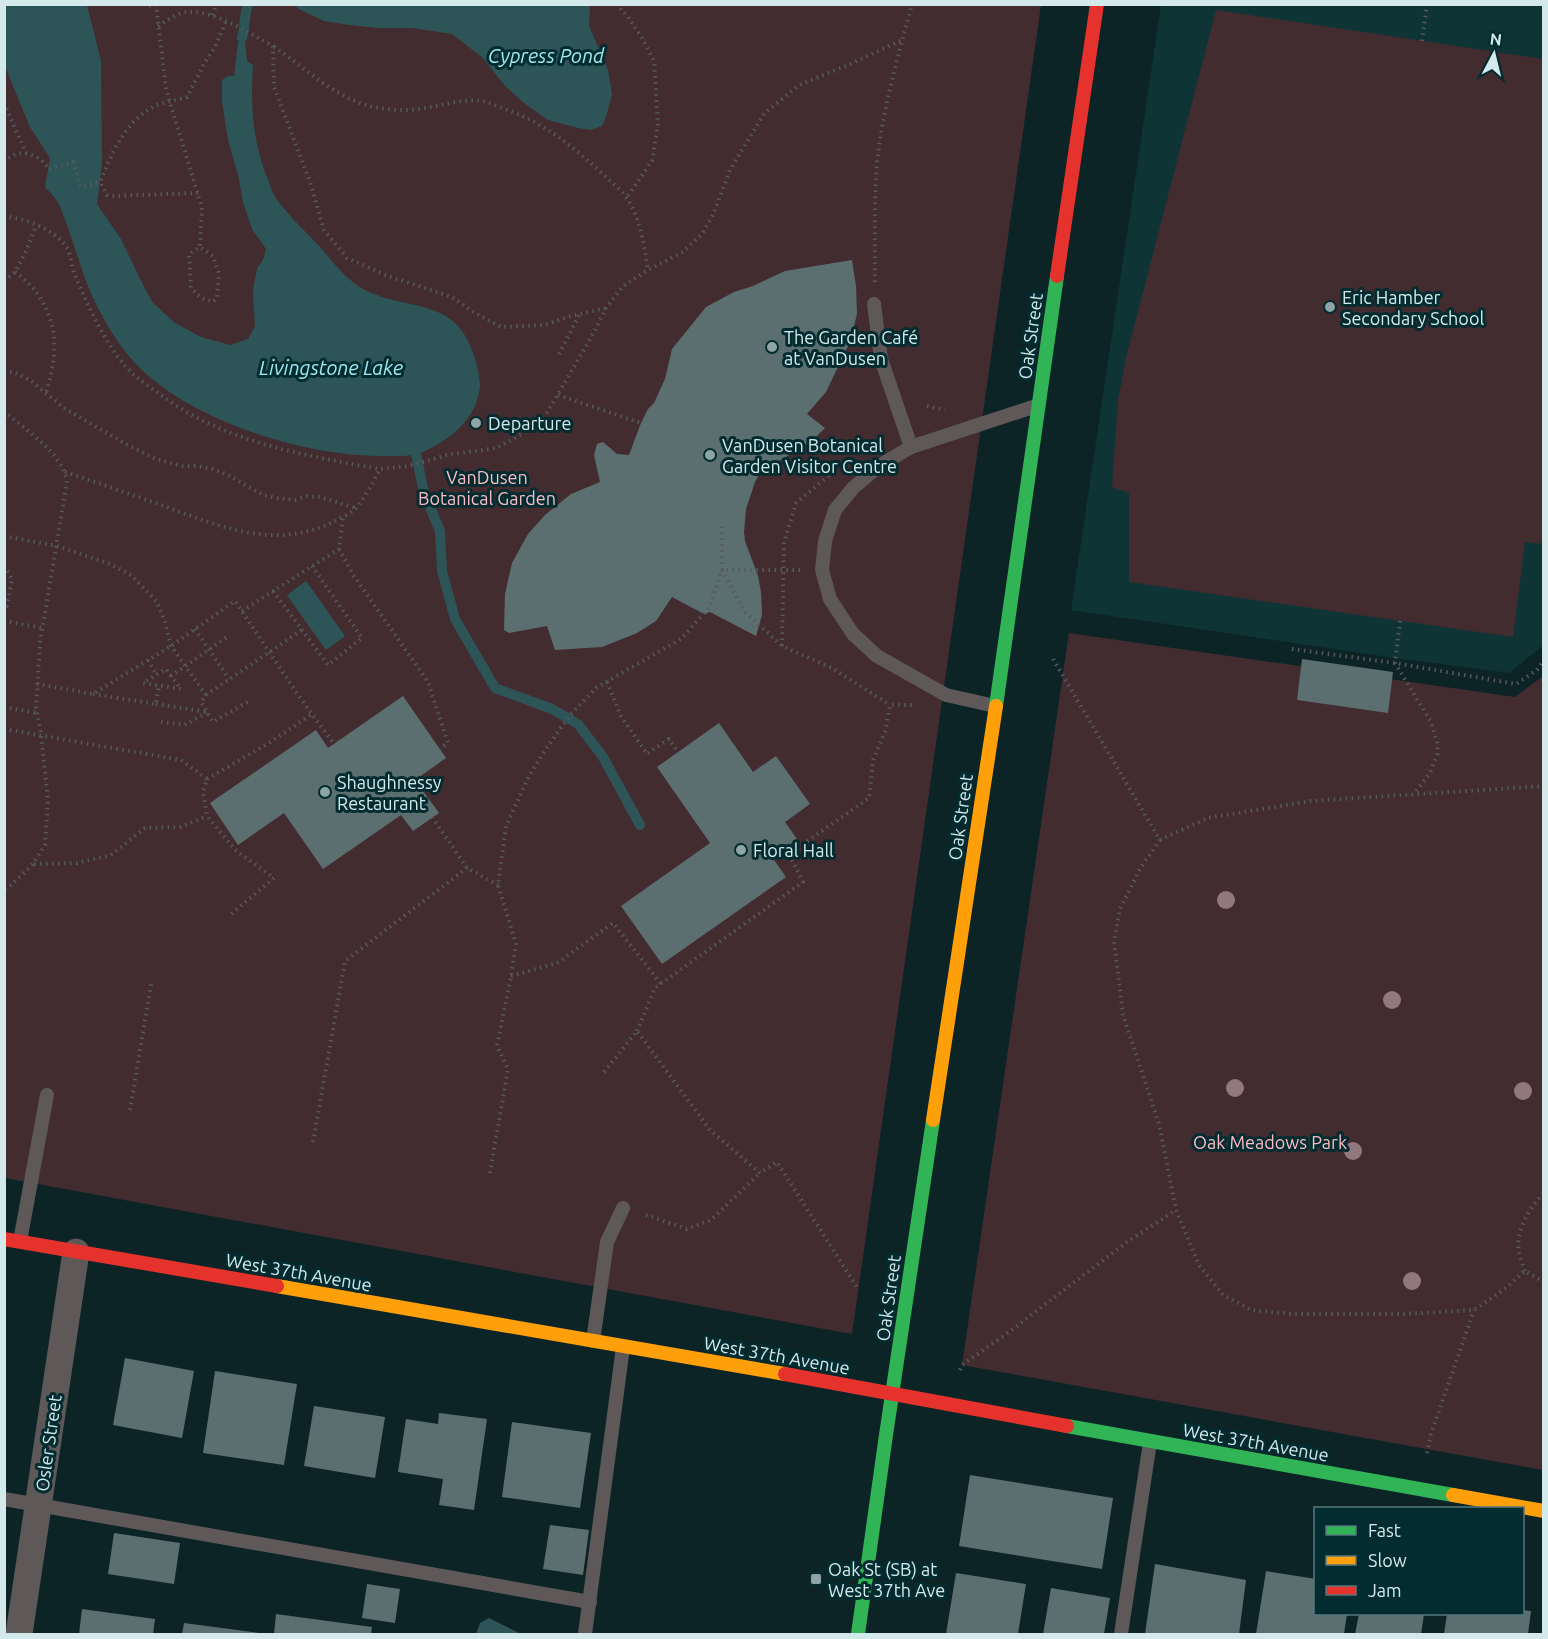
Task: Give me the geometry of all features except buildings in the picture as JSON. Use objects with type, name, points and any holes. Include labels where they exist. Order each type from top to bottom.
[{"type":"main road","name":"Oak Street","points":[[858,1635],[1097,4]]},
{"type":"main road","name":"West 37th Avenue","points":[[4,1239],[593,1341],[1521,1507]]},
{"type":"main road","name":"West 37th Avenue","points":[[1524,1507],[1544,1511]]},
{"type":"street","name":"Osler Street","points":[[19,1635],[76,1252]]},
{"type":"lane","points":[[874,304],[881,359],[911,447]]},
{"type":"lane","points":[[994,706],[946,695],[877,656],[853,634],[830,599],[822,570],[825,541],[835,510],[853,488],[879,466],[911,447],[1038,405]]},
{"type":"lane","points":[[20,1241],[48,1095]]},
{"type":"lane","points":[[593,1341],[607,1242],[623,1208]]},
{"type":"lane","points":[[585,1635],[623,1347]]},
{"type":"lane","points":[[1121,1635],[1150,1442]]},
{"type":"lane","points":[[4,1499],[590,1602]]},
{"type":"path","points":[[144,4],[156,6],[166,89],[198,193],[202,217],[200,247]]},
{"type":"path","points":[[212,15],[217,4]]},
{"type":"path","points":[[874,304],[875,197],[878,161],[885,113],[912,4]]},
{"type":"path","points":[[1422,41],[1427,4]]},
{"type":"path","points":[[618,5],[638,31],[654,61],[658,124],[652,161],[627,197]]},
{"type":"path","points":[[158,26],[186,12],[212,15],[273,46],[326,86],[349,99],[368,106],[402,110],[464,101],[484,102],[533,120],[564,140],[627,197],[638,220],[648,270]]},
{"type":"path","points":[[100,182],[122,135],[144,112],[158,105],[187,97],[205,62],[216,47],[226,21]]},
{"type":"path","points":[[4,216],[21,219],[50,232],[66,246],[83,295],[110,345],[134,376],[172,403],[212,425],[258,442],[324,459],[380,469],[409,466],[447,455],[497,448],[541,423],[606,308],[623,286],[683,252],[702,234],[713,215],[730,170],[764,114],[799,85],[902,40]]},
{"type":"path","points":[[273,46],[274,87],[310,182],[324,230],[347,258],[388,276],[452,297],[501,327],[544,325],[606,308]]},
{"type":"path","points":[[4,103],[26,153]]},
{"type":"path","points":[[4,162],[26,153],[39,157],[48,169],[73,162],[81,187],[100,182]]},
{"type":"path","points":[[100,182],[107,195],[111,196],[198,193]]},
{"type":"path","points":[[4,281],[15,272],[36,226]]},
{"type":"path","points":[[200,247],[213,256],[219,274],[217,298],[213,302],[201,298],[191,288],[189,255],[200,247]]},
{"type":"path","points":[[15,272],[36,291],[47,309],[54,331],[54,357],[46,393]]},
{"type":"path","points":[[559,354],[579,315]]},
{"type":"path","points":[[4,372],[14,372],[30,380],[64,408],[124,444],[156,459],[182,466],[212,469],[226,474],[262,495],[295,500],[307,496],[320,497],[356,508]]},
{"type":"path","points":[[558,395],[641,423]]},
{"type":"path","points":[[4,411],[55,456],[65,472],[67,490],[43,628],[37,684],[36,713],[41,736],[48,800],[45,845],[33,864],[8,888],[4,889]]},
{"type":"path","points":[[65,472],[198,519],[238,531],[277,536],[300,533],[324,526],[343,517],[356,508],[380,469]]},
{"type":"path","points":[[343,517],[339,549],[354,576],[428,682],[448,742],[440,749]]},
{"type":"path","points":[[490,1173],[508,1069],[497,1046],[516,944],[498,885],[506,826],[529,776],[571,714],[596,688],[681,639],[709,608],[722,570],[722,525]]},
{"type":"path","points":[[4,536],[57,546],[110,564],[131,575],[157,602],[171,646],[206,695]]},
{"type":"path","points":[[242,612],[339,549]]},
{"type":"path","points":[[4,566],[12,579],[7,606],[4,607]]},
{"type":"path","points":[[273,591],[328,665],[362,639],[312,566]]},
{"type":"path","points":[[722,570],[822,570]]},
{"type":"path","points":[[722,570],[744,611],[782,646],[832,668],[890,705],[923,705]]},
{"type":"path","points":[[93,694],[171,646],[235,601],[334,744]]},
{"type":"path","points":[[4,621],[43,628]]},
{"type":"path","points":[[1400,621],[1395,663],[1431,722],[1438,753],[1430,774],[1414,794]]},
{"type":"path","points":[[195,628],[229,679]]},
{"type":"path","points":[[249,701],[213,722],[201,702],[206,695],[302,630]]},
{"type":"path","points":[[171,676],[227,637]]},
{"type":"path","points":[[1292,649],[1395,663],[1516,684],[1537,670],[1544,660]]},
{"type":"path","points":[[1053,659],[1160,840]]},
{"type":"path","points":[[148,660],[158,675]]},
{"type":"path","points":[[166,669],[171,676],[181,689],[143,683],[166,669]]},
{"type":"path","points":[[606,682],[621,716],[647,754],[669,739],[678,752]]},
{"type":"path","points":[[37,684],[207,712]]},
{"type":"path","points":[[156,704],[159,685]]},
{"type":"path","points":[[604,1072],[637,1031],[655,988],[803,882],[789,854],[868,798],[873,760],[885,732],[890,705]]},
{"type":"path","points":[[4,707],[36,713]]},
{"type":"path","points":[[161,722],[184,725],[207,712]]},
{"type":"path","points":[[230,915],[274,878],[235,850],[207,816],[203,792],[207,779],[268,743],[311,712]]},
{"type":"path","points":[[4,729],[181,760],[207,779]]},
{"type":"path","points":[[1525,1271],[1506,1288],[1474,1310],[1404,1314],[1293,1314],[1252,1310],[1223,1295],[1199,1265],[1176,1210],[1159,1124],[1123,1015],[1114,941],[1120,909],[1141,867],[1160,840],[1208,818],[1310,801],[1544,786]]},
{"type":"path","points":[[33,864],[77,863],[111,855],[145,828],[181,827],[207,816]]},
{"type":"path","points":[[432,817],[467,868],[498,885]]},
{"type":"path","points":[[313,1142],[345,961],[467,868]]},
{"type":"path","points":[[511,976],[557,963],[613,923],[661,984]]},
{"type":"path","points":[[130,1110],[151,984]]},
{"type":"path","points":[[637,1031],[710,1130],[760,1173]]},
{"type":"path","points":[[623,1208],[687,1229],[711,1220],[760,1173],[777,1162],[858,1289]]},
{"type":"path","points":[[1544,1193],[1532,1204],[1520,1232],[1519,1251],[1525,1271],[1544,1282]]},
{"type":"path","points":[[960,1370],[962,1365],[1010,1332],[1127,1242],[1176,1210]]},
{"type":"path","points":[[1427,1453],[1431,1434],[1474,1310]]},
{"type":"shaded area","name":"Eric Hamber Secondary School","points":[[1161,5],[1543,5],[1544,636],[1541,647],[1509,673],[1071,610]]},
{"type":"green space","name":"VanDusen Botanical Garden","points":[[5,5],[1041,5],[852,1334],[5,1178]]},
{"type":"green space","name":"Eric Hamber Secondary School","points":[[1216,10],[1543,59],[1543,544],[1525,542],[1513,637],[1129,582],[1129,493],[1112,487],[1118,400],[1126,358]]},
{"type":"green space","name":"Oak Meadows Park","points":[[1069,633],[1515,697],[1543,676],[1543,1470],[962,1365]]},
{"type":"water","name":"Livingstone Lake","points":[[4,5],[87,5],[101,61],[102,162],[97,204],[121,239],[153,303],[175,323],[201,337],[230,345],[248,339],[255,326],[253,291],[257,268],[263,260],[266,249],[252,229],[243,202],[228,140],[222,102],[222,80],[228,76],[234,76],[238,43],[242,38],[245,40],[247,61],[253,65],[252,95],[256,139],[259,154],[275,197],[352,282],[381,296],[441,313],[453,321],[464,333],[475,359],[480,386],[475,407],[463,424],[440,443],[413,455],[350,454],[318,450],[250,432],[218,418],[187,403],[160,385],[137,365],[115,337],[95,303],[61,208],[45,187],[50,158],[30,127],[5,67]]},
{"type":"water","name":"Cypress Pond","points":[[296,5],[590,5],[589,26],[608,70],[612,94],[606,117],[602,126],[591,130],[548,120],[505,86],[483,58],[452,34],[412,28],[379,28],[324,21],[297,8]]},
{"type":"water","points":[[306,581],[345,636],[326,650],[287,595]]},
{"type":"water","points":[[489,1618],[521,1634],[476,1634],[480,1623]]},
{"type":"waterway","points":[[242,38],[248,4]]},
{"type":"waterway","points":[[416,454],[424,493],[440,531],[442,571],[455,619],[495,688],[552,709],[578,724],[603,757],[640,825]]},
{"type":"traffic: fast","points":[[996,706],[1057,276]]},
{"type":"traffic: fast","points":[[858,1634],[933,1120]]},
{"type":"traffic: fast","points":[[1067,1426],[1453,1495]]},
{"type":"traffic: slow","points":[[933,1120],[996,706]]},
{"type":"traffic: slow","points":[[277,1286],[785,1374]]},
{"type":"traffic: slow","points":[[1453,1495],[1521,1507]]},
{"type":"traffic: slow","points":[[1524,1507],[1544,1511]]},
{"type":"traffic: jam","points":[[1057,276],[1097,4]]},
{"type":"traffic: jam","points":[[4,1239],[277,1286]]},
{"type":"traffic: jam","points":[[785,1374],[1067,1426]]},
{"type":"place","name":"Eric Hamber Secondary School","points":[[1330,307]]},
{"type":"place","name":"The Garden Café at VanDusen","points":[[772,347]]},
{"type":"place","name":"Departure","points":[[476,423]]},
{"type":"place","name":"VanDusen Botanical Garden Visitor Centre","points":[[710,455]]},
{"type":"place","name":"Shaughnessy Restaurant","points":[[325,792]]},
{"type":"place","name":"Floral Hall","points":[[741,850]]},
{"type":"place","name":"Oak St (SB) at West 37th Ave","points":[[816,1579]]}]
